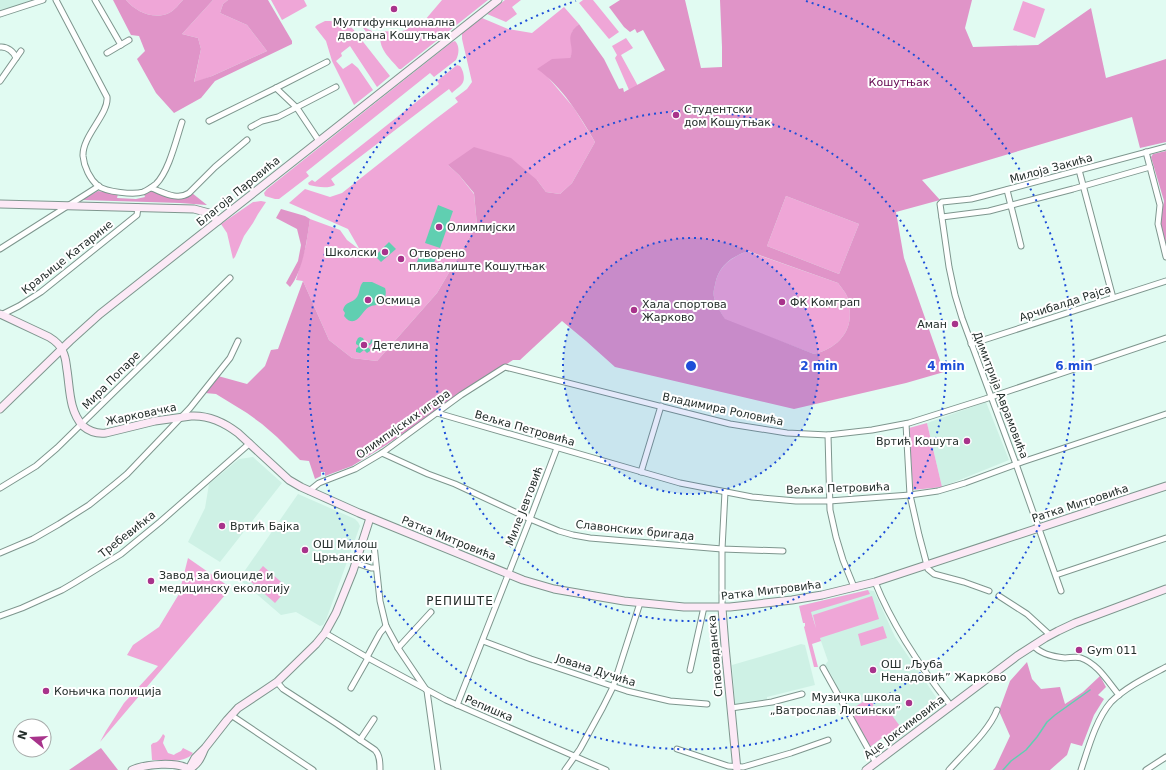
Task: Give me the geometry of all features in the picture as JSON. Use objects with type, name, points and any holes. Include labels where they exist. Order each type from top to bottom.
[{"type":"street","points":[[0,14],[43,0]]},
{"type":"street","points":[[56,0],[107,98],[106,105],[89,135],[83,153],[86,167],[94,181],[99,186],[103,189],[129,193],[139,193],[151,188],[157,183],[166,168],[182,122]]},
{"type":"street","points":[[95,0],[121,45]]},
{"type":"street","name":"Благоја Паровића","points":[[0,409],[100,314],[498,0]]},
{"type":"street","points":[[107,53],[129,40]]},
{"type":"street","points":[[0,47],[4,47],[11,51],[16,58]]},
{"type":"street","points":[[0,81],[21,51]]},
{"type":"street","points":[[209,121],[327,62]]},
{"type":"street","points":[[251,127],[262,121],[278,117],[336,87]]},
{"type":"street","points":[[276,88],[296,108],[319,141]]},
{"type":"street","points":[[151,188],[178,197],[185,196],[247,140]]},
{"type":"street","name":"Милоја Закића","points":[[941,202],[971,199],[1166,147]]},
{"type":"street","points":[[1146,152],[1160,205],[1158,224],[1166,257]]},
{"type":"street","points":[[942,217],[989,211],[1083,186],[1150,166]]},
{"type":"street","points":[[1079,170],[1113,298]]},
{"type":"street","points":[[0,249],[99,186]]},
{"type":"street","points":[[1007,190],[1021,246]]},
{"type":"street","name":"Димитрија Аврамовића","points":[[941,202],[940,206],[952,283],[962,318],[1061,591]]},
{"type":"street","points":[[0,204],[196,209],[209,213],[218,221]]},
{"type":"street","name":"Краљице Катарине","points":[[1,315],[41,292],[137,215],[138,207]]},
{"type":"street","name":"Мира Попаре","points":[[0,488],[36,466],[56,448],[230,278]]},
{"type":"street","name":"Арчибалда Рајса","points":[[971,344],[1166,281]]},
{"type":"street","points":[[1,315],[49,337],[62,349],[66,360],[73,409],[77,418],[82,424]]},
{"type":"street","name":"Владимира Роловића","points":[[506,367],[730,424],[787,433],[828,435],[906,424],[1166,338]]},
{"type":"street","points":[[0,554],[33,539],[59,524],[89,505],[127,474],[182,416],[230,358],[238,340]]},
{"type":"street","name":"Олимпијских игара","points":[[309,491],[319,483],[355,469],[382,453],[437,413],[506,367]]},
{"type":"street","points":[[641,472],[660,406]]},
{"type":"street","name":"Вељка Петровића","points":[[437,413],[680,483],[752,497],[776,500],[829,500],[910,495],[944,489],[1166,414]]},
{"type":"street","name":"Жарковачка","points":[[82,424],[90,431],[101,434],[182,416],[197,415],[215,420],[235,431],[290,480],[309,491]]},
{"type":"street","points":[[906,424],[910,495],[926,565],[929,571],[934,574],[964,582],[989,591]]},
{"type":"street","points":[[828,435],[829,500],[831,517],[843,560],[854,587]]},
{"type":"street","name":"Требевићка","points":[[0,616],[62,590],[121,554],[250,444]]},
{"type":"street","name":"Миле Јевтовић","points":[[457,705],[557,448]]},
{"type":"street","name":"Славонских бригада","points":[[382,453],[428,474],[455,484],[530,519],[559,531],[582,537],[722,549],[783,551]]},
{"type":"street","name":"Ратка Митровића","points":[[309,491],[370,518],[536,584],[640,603],[722,608],[792,600],[875,582],[1166,486]]},
{"type":"street","name":"Спасовданска","points":[[725,492],[722,549],[722,608],[736,768]]},
{"type":"street","points":[[132,770],[147,766],[176,765],[183,766],[189,770],[195,758],[231,715],[248,701],[277,682],[316,644],[325,633],[336,613],[356,563],[370,518]]},
{"type":"street","points":[[1056,575],[1166,538]]},
{"type":"street","points":[[374,545],[380,601],[386,626],[398,648],[427,691],[438,770]]},
{"type":"street","points":[[356,563],[371,568],[376,568]]},
{"type":"street","points":[[875,582],[897,628],[931,680],[951,706]]},
{"type":"street","name":"Аце Јоксимовића","points":[[866,770],[951,706],[1050,635],[1074,623],[1166,589]]},
{"type":"street","points":[[1000,596],[1027,614],[1050,635]]},
{"type":"street","points":[[565,770],[576,756],[613,687],[640,603]]},
{"type":"street","points":[[690,670],[704,608]]},
{"type":"street","points":[[398,648],[430,612]]},
{"type":"street","points":[[352,688],[380,633],[386,626]]},
{"type":"street","name":"Репишка","points":[[325,633],[427,691],[606,770]]},
{"type":"street","name":"Јована Дучића","points":[[482,641],[613,687],[661,700],[706,704]]},
{"type":"street","points":[[1033,646],[1040,651],[1053,656],[1064,658],[1078,657],[1083,659],[1102,674],[1119,695]]},
{"type":"street","points":[[1081,770],[1099,722],[1107,708],[1119,695],[1166,667]]},
{"type":"street","points":[[823,668],[876,763]]},
{"type":"street","points":[[277,682],[283,689],[378,752],[380,770]]},
{"type":"street","points":[[731,708],[772,702],[802,694]]},
{"type":"street","points":[[949,770],[986,728],[995,716],[997,710]]},
{"type":"street","points":[[231,715],[313,770]]},
{"type":"street","points":[[360,740],[374,719]]},
{"type":"street","points":[[677,749],[736,768],[791,754],[828,740]]},
{"type":"street","points":[[1146,770],[1166,757]]},
{"type":"shaded area","points":[[0,0],[31,0],[31,2],[0,11]]},
{"type":"shaded area","points":[[126,0],[183,0],[171,12],[157,16],[140,11]]},
{"type":"shaded area","points":[[213,0],[228,0],[223,4],[220,13],[247,25],[267,51],[194,83],[201,49],[198,38],[182,34]]},
{"type":"shaded area","points":[[271,0],[304,0],[307,6],[282,20]]},
{"type":"shaded area","points":[[442,0],[488,0],[401,69],[399,69],[382,48],[380,38],[381,32],[404,31],[410,26],[412,21],[414,25],[425,25],[425,20]]},
{"type":"shaded area","points":[[505,0],[521,0],[512,7],[517,14],[506,22],[487,14]]},
{"type":"shaded area","points":[[583,0],[593,0],[619,32],[609,39],[579,3]]},
{"type":"shaded area","points":[[1023,1],[1045,9],[1035,38],[1013,30]]},
{"type":"shaded area","points":[[564,7],[579,24],[572,32],[573,52],[570,58],[546,75],[574,108],[595,142],[572,183],[560,194],[546,192],[537,180],[448,165],[459,175],[474,194],[477,225],[437,293],[377,361],[352,358],[329,340],[303,281],[296,280],[306,245],[310,219],[340,230],[347,240],[360,250],[348,229],[289,203],[305,189],[330,197],[342,193],[458,102],[455,98],[467,89],[472,82],[462,33],[482,18],[508,29],[532,33]]},
{"type":"shaded area","points":[[357,20],[360,20],[364,27],[372,31],[372,36],[370,37]]},
{"type":"shaded area","points":[[325,21],[347,24],[353,29],[390,76],[377,87],[350,46],[341,53],[342,56],[336,61],[343,69],[352,63],[358,68],[373,90],[354,105],[332,61],[326,41],[315,27]]},
{"type":"shaded area","points":[[626,38],[633,48],[621,55],[638,86],[629,90],[615,58],[617,55],[612,46]]},
{"type":"shaded area","points":[[455,41],[458,45],[458,55],[456,60],[434,77],[430,73],[306,172],[309,176],[279,199],[265,196],[264,193],[267,189]]},
{"type":"shaded area","points":[[457,65],[460,66],[463,72],[464,79],[462,84],[452,93],[449,89],[331,179],[335,185],[319,187],[309,185],[308,183],[312,180],[315,182],[439,84],[437,81]]},
{"type":"shaded area","points":[[786,196],[859,224],[839,274],[767,246]]},
{"type":"shaded area","points":[[253,202],[266,202],[244,236],[233,259],[227,233],[221,224]]},
{"type":"shaded area","name":"Олимпијски","points":[[438,205],[453,211],[440,248],[425,243]]},
{"type":"shaded area","name":"Школски","points":[[389,242],[396,249],[381,262],[375,256]]},
{"type":"shaded area","points":[[427,250],[433,252],[436,258],[432,267],[417,262],[421,252]]},
{"type":"shaded area","name":"ФК Комграп","points":[[747,251],[838,283],[847,296],[850,314],[849,323],[846,330],[837,343],[814,354],[725,320],[714,297],[717,278],[722,268],[726,264]]},
{"type":"shaded area","name":"Осмица","points":[[363,282],[372,282],[385,288],[386,292],[384,301],[381,304],[374,305],[366,309],[355,321],[348,320],[344,316],[344,307],[357,297]]},
{"type":"shaded area","name":"Детелина","points":[[360,337],[363,338],[366,344],[370,343],[371,339],[373,341],[367,347],[370,351],[367,353],[364,350],[360,353],[356,352],[356,349],[359,346],[356,342]]},
{"type":"shaded area","name":"Вртић Кошута","points":[[986,402],[1009,460],[942,487],[927,423]]},
{"type":"shaded area","points":[[927,423],[942,487],[913,490],[909,428]]},
{"type":"shaded area","name":"Вртић Бајка","points":[[253,457],[282,483],[220,562],[188,542],[205,508],[209,484],[239,459]]},
{"type":"shaded area","name":"ОШ Милош Црњански","points":[[298,494],[355,519],[360,526],[326,620],[323,625],[320,626],[296,612],[281,615],[239,579]]},
{"type":"shaded area","points":[[188,558],[231,588],[100,742],[124,703],[158,666],[127,655],[133,645],[159,627],[179,594]]},
{"type":"shaded area","points":[[263,566],[288,588],[275,603],[250,581]]},
{"type":"shaded area","name":"ОШ „Љуба Ненадовић” Жарково","points":[[868,590],[874,591],[895,637],[942,706],[890,745],[882,738],[870,747],[825,665],[828,661],[808,604]]},
{"type":"shaded area","points":[[868,590],[870,594],[811,612],[816,628],[813,615],[872,596],[879,619],[820,638],[821,641],[812,644],[818,667],[814,667],[804,627],[805,623],[803,623],[799,606]]},
{"type":"shaded area","points":[[883,626],[887,638],[861,646],[858,634]]},
{"type":"shaded area","points":[[801,644],[805,645],[815,685],[767,697],[767,700],[735,704],[732,665]]},
{"type":"shaded area","points":[[871,697],[874,710],[880,713],[888,710],[905,733],[890,745],[882,738],[870,747],[850,712]]},
{"type":"shaded area","points":[[163,734],[165,736],[163,743],[168,753],[174,755],[183,748],[193,753],[185,759],[180,760],[152,760],[151,745],[158,741]]},
{"type":"green space","points":[[113,0],[126,0],[140,11],[157,16],[171,12],[183,0],[213,0],[182,34],[198,38],[201,49],[194,82],[212,76],[267,51],[247,25],[220,13],[223,4],[228,0],[268,0],[292,41],[292,44],[215,81],[201,98],[174,113],[156,93],[137,59],[145,51],[139,36],[131,35]]},
{"type":"green space","name":"Кошутњак","points":[[620,0],[685,0],[701,68],[722,67],[720,0],[972,0],[965,28],[973,47],[1038,45],[1091,8],[1106,78],[1166,59],[1166,142],[1140,148],[1132,117],[922,180],[940,200],[896,212],[904,258],[944,372],[906,383],[794,409],[615,367],[562,321],[520,360],[513,360],[352,466],[325,476],[325,472],[321,472],[321,476],[315,479],[309,461],[300,460],[262,424],[216,394],[205,393],[218,376],[247,384],[265,366],[271,350],[278,349],[303,281],[329,340],[352,358],[377,361],[437,293],[477,225],[474,193],[459,175],[448,165],[474,147],[511,158],[537,180],[546,192],[560,194],[572,183],[595,142],[570,102],[546,76],[537,69],[552,59],[570,58],[572,51],[570,38],[573,30],[579,24],[604,59],[619,89],[623,88],[624,92],[665,70],[643,30],[637,33],[635,29],[630,32],[624,27],[609,7]],"holes":[[[786,196],[859,224],[839,274],[767,246]],[[748,251],[838,283],[847,296],[850,314],[849,323],[846,330],[837,343],[814,354],[725,319],[717,306],[714,297],[717,278],[722,267],[726,263],[736,256]]]},
{"type":"green space","points":[[1166,151],[1166,244],[1160,224],[1164,201],[1151,157],[1153,154]]},
{"type":"green space","points":[[98,191],[118,194],[117,198],[136,199],[145,197],[144,194],[151,191],[178,199],[187,197],[192,193],[207,205],[82,200]]},
{"type":"green space","points":[[281,209],[305,216],[310,219],[306,246],[301,264],[290,287],[286,283],[298,261],[301,245],[297,229],[276,218]]},
{"type":"green space","points":[[1027,662],[1032,679],[1041,689],[1060,687],[1065,704],[1083,692],[1100,676],[1106,687],[1098,695],[1104,699],[1094,715],[1082,746],[1071,743],[1067,755],[1050,770],[993,770],[1010,736],[999,711],[1010,681]]},
{"type":"green space","points":[[101,748],[118,770],[69,770]]},
{"type":"waterway","points":[[1003,770],[1011,761],[1026,750],[1047,722],[1090,690]]},
{"type":"place","name":"Мултифункционална дворана Кошутњак","points":[[394,9]]},
{"type":"place","name":"Студентски дом Кошутњак","points":[[676,115]]},
{"type":"place","name":"Олимпијски","points":[[439,227]]},
{"type":"place","name":"Школски","points":[[385,252]]},
{"type":"place","name":"Отворено пливалиште Кошутњак","points":[[401,259]]},
{"type":"place","name":"Осмица","points":[[368,300]]},
{"type":"place","name":"ФК Комграп","points":[[782,302]]},
{"type":"place","name":"Хала спортова Жарково","points":[[634,310]]},
{"type":"place","name":"Аман","points":[[955,324]]},
{"type":"place","name":"Детелина","points":[[364,345]]},
{"type":"place","name":"Вртић Кошута","points":[[967,441]]},
{"type":"place","name":"Вртић Бајка","points":[[222,526]]},
{"type":"place","name":"ОШ Милош Црњански","points":[[305,550]]},
{"type":"place","name":"Завод за биоциде и медицинску екологију","points":[[151,581]]},
{"type":"place","name":"Gym 011","points":[[1079,650]]},
{"type":"place","name":"ОШ „Љуба Ненадовић” Жарково","points":[[873,670]]},
{"type":"place","name":"Коњичка полиција","points":[[46,691]]},
{"type":"place","name":"Музичка школа „Ватрослав Лисински”","points":[[909,703]]},
{"type":"district","name":"РЕПИШТЕ","points":[[460,601]]}]
